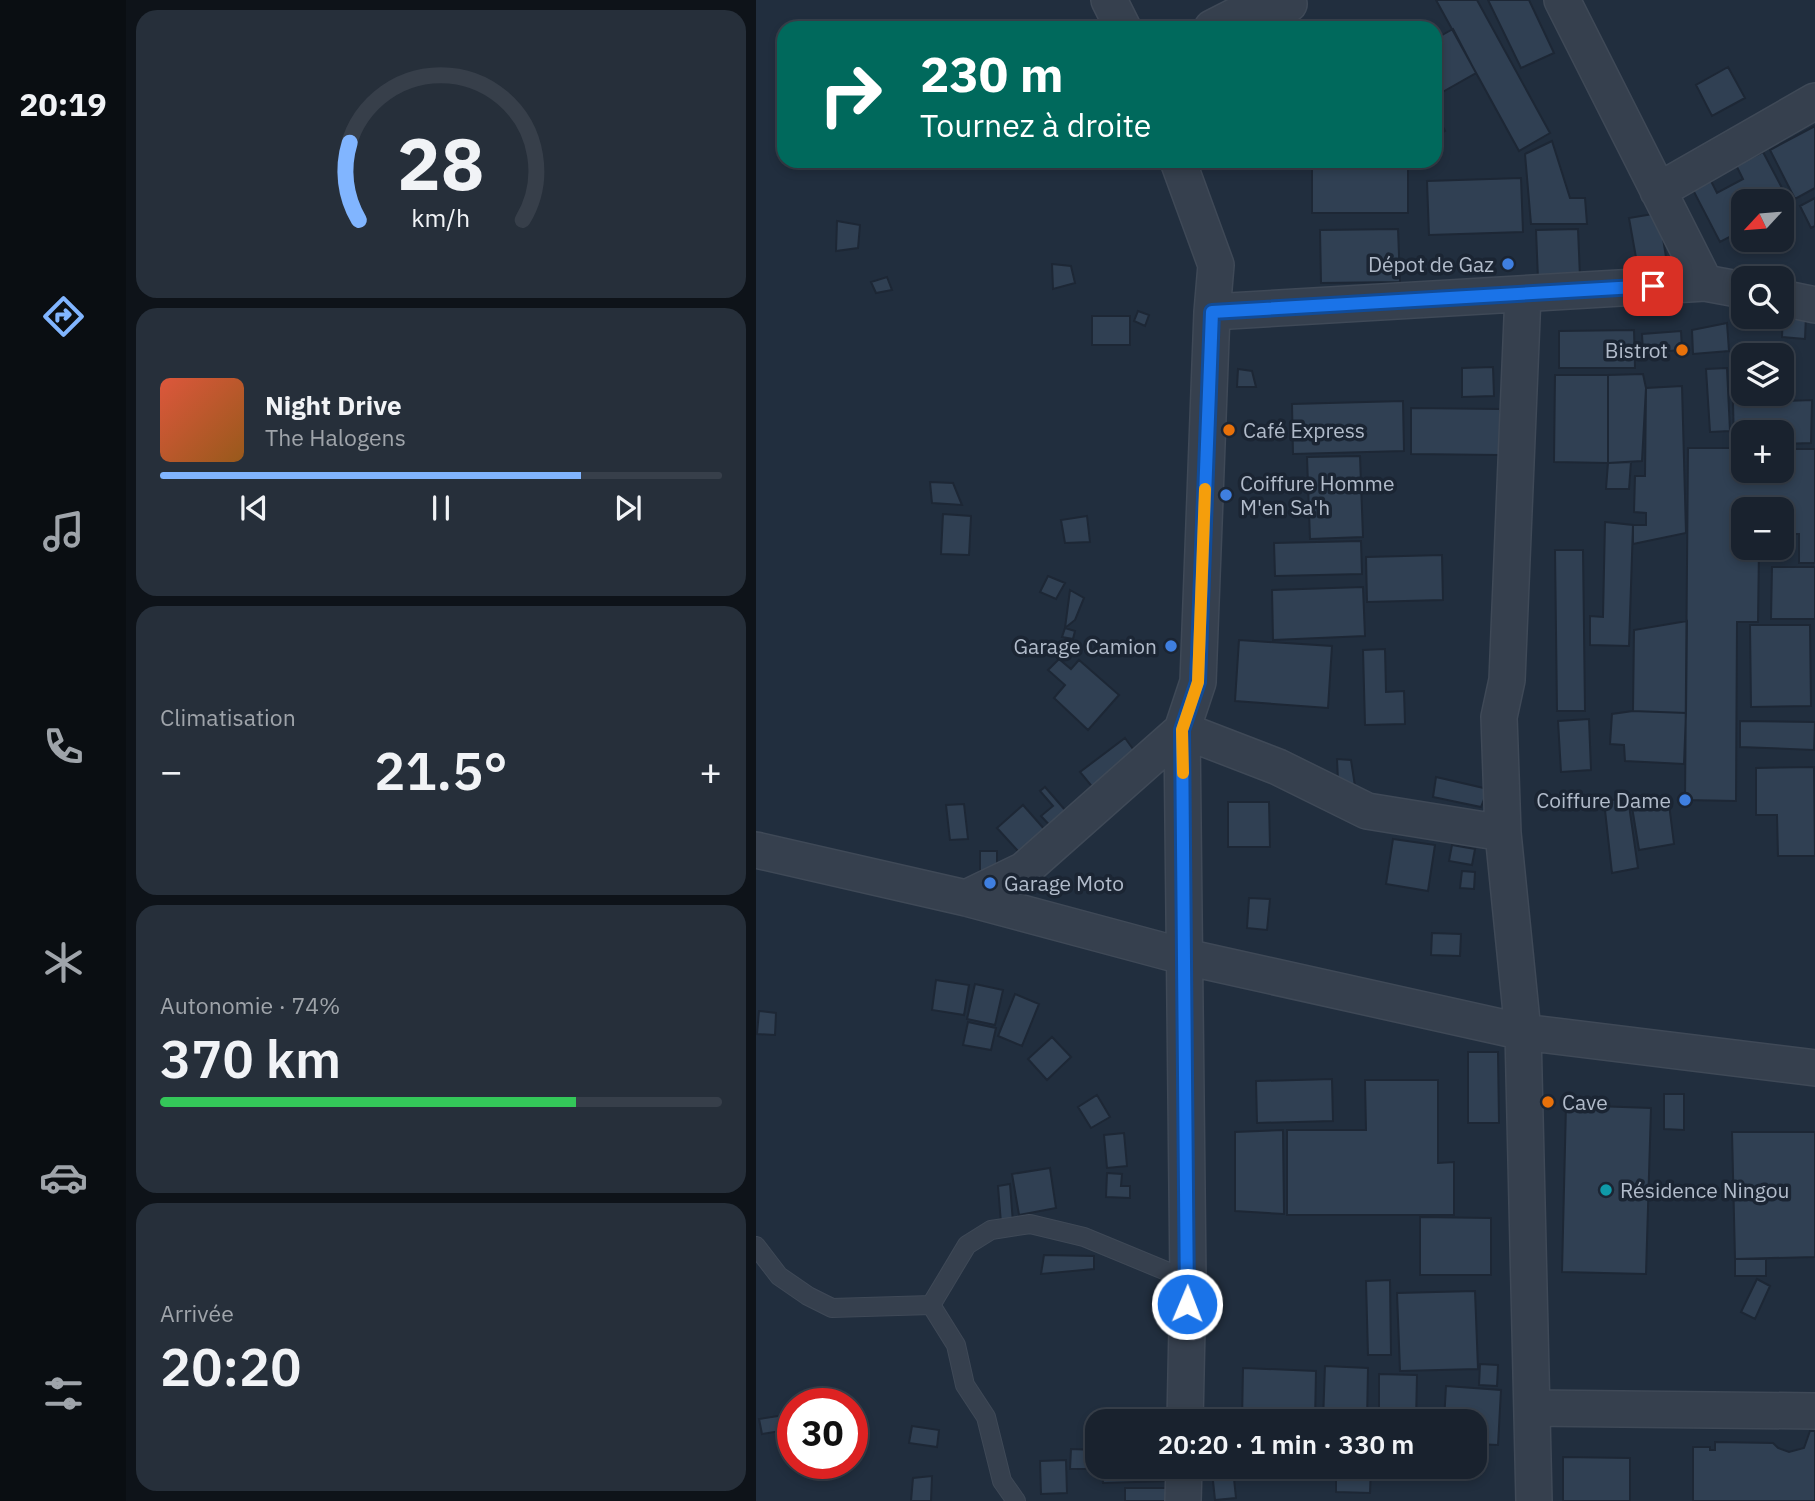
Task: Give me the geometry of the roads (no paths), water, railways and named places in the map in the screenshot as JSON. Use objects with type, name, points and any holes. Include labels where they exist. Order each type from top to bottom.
[{"type":"street","points":[[1109,0],[1120,21]]},
{"type":"street","points":[[1562,0],[1705,283]]},
{"type":"street","points":[[1226,21],[1249,9],[1289,4]]},
{"type":"street","points":[[1658,191],[1815,101]]},
{"type":"street","points":[[1181,168],[1216,265],[1198,682],[1182,730],[1188,1280],[1185,1409]]},
{"type":"street","points":[[1212,312],[1705,283],[1731,288]]},
{"type":"street","points":[[1523,294],[1507,680],[1499,717],[1503,833],[1524,1032],[1534,1501]]},
{"type":"street","points":[[1794,300],[1815,304]]},
{"type":"street","points":[[1182,730],[1278,768],[1367,811],[1503,833]]},
{"type":"street","points":[[966,898],[1024,870],[1182,730]]},
{"type":"street","points":[[756,850],[966,898],[1186,957],[1524,1032],[1815,1068]]},
{"type":"street","points":[[1532,1408],[1815,1410]]},
{"type":"street","points":[[1183,1501],[1184,1479]]},
{"type":"lane","points":[[931,1306],[967,1244],[991,1230],[1031,1224],[1084,1237],[1188,1280]]},
{"type":"lane","points":[[756,1245],[779,1276],[808,1296],[832,1308],[931,1306]]},
{"type":"lane","points":[[931,1306],[956,1345],[965,1385],[986,1417],[1002,1481],[1016,1501]]},
{"type":"place","name":"Dépot de Gaz","points":[[1508,264]]},
{"type":"place","name":"Bistrot","points":[[1682,350]]},
{"type":"place","name":"Café Express","points":[[1229,430]]},
{"type":"place","name":"Coiffure Homme M'en Sa'h","points":[[1226,495]]},
{"type":"place","name":"Garage Camion","points":[[1171,646]]},
{"type":"place","name":"Coiffure Dame","points":[[1685,800]]},
{"type":"place","name":"Garage Moto","points":[[990,883]]},
{"type":"place","name":"Cave","points":[[1548,1102]]},
{"type":"place","name":"Résidence Ningou","points":[[1606,1190]]}]
